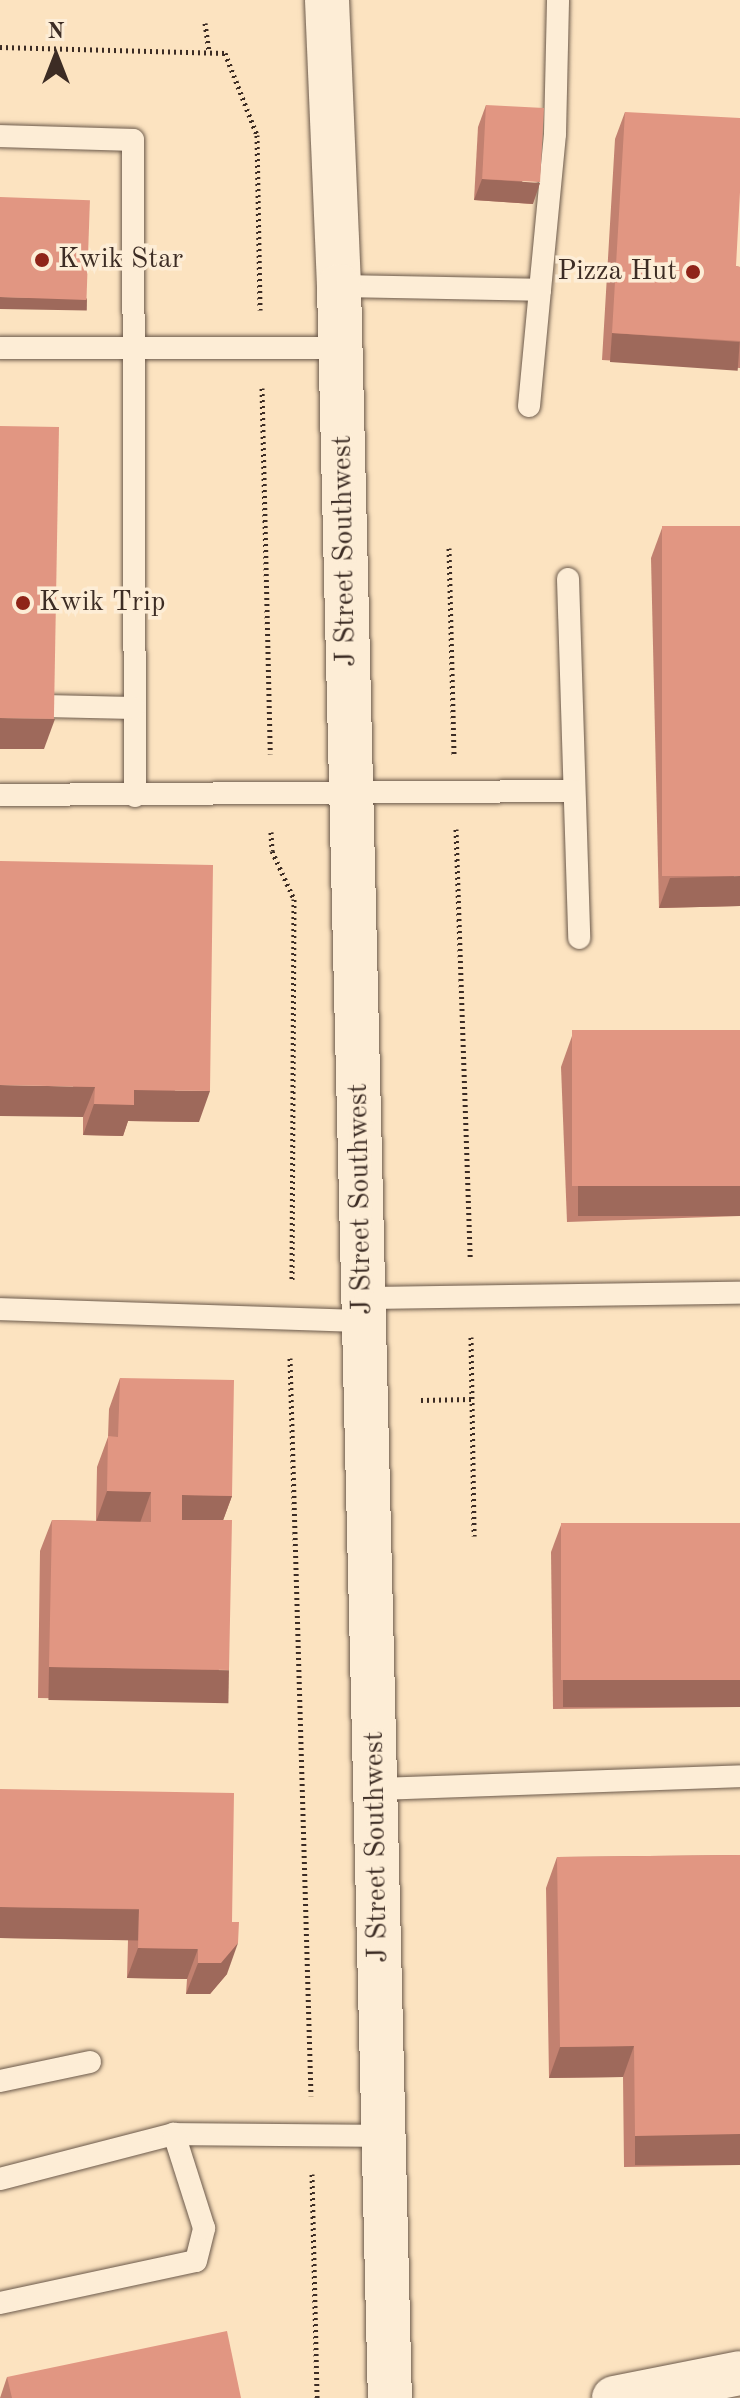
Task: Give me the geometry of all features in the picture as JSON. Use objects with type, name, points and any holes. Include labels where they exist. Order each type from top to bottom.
[{"type":"street","name":"J Street Southwest","points":[[327,0],[339,286],[390,2398]]},
{"type":"street","points":[[614,2398],[740,2373]]},
{"type":"lane","points":[[529,406],[555,134],[558,0]]},
{"type":"lane","points":[[0,136],[133,140],[130,348],[135,796]]},
{"type":"lane","points":[[339,286],[540,290]]},
{"type":"lane","points":[[0,348],[340,348]]},
{"type":"lane","points":[[568,579],[579,938]]},
{"type":"lane","points":[[0,705],[134,708]]},
{"type":"lane","points":[[0,795],[573,791]]},
{"type":"lane","points":[[0,1309],[291,1318],[471,1296],[740,1293]]},
{"type":"lane","points":[[375,1789],[740,1776]]},
{"type":"lane","points":[[0,2081],[90,2062]]},
{"type":"lane","points":[[0,2303],[196,2261],[204,2228],[174,2134]]},
{"type":"lane","points":[[0,2179],[174,2134],[384,2136]]},
{"type":"path","points":[[205,23],[209,52]]},
{"type":"path","points":[[0,47],[225,53],[257,135],[272,851],[294,899],[291,1318],[317,2398]]},
{"type":"path","points":[[449,548],[471,1296],[474,1536]]},
{"type":"path","points":[[421,1400],[471,1399]]},
{"type":"building","points":[[486,105],[544,108],[540,182],[482,179]]},
{"type":"building","points":[[625,112],[740,118],[736,266],[740,267],[740,341],[612,333]]},
{"type":"building","name":"Kwik Star","points":[[0,197],[90,200],[86,300],[0,297]]},
{"type":"building","name":"Kwik Trip","points":[[0,426],[59,427],[54,719],[0,718]]},
{"type":"building","points":[[662,526],[740,526],[740,876],[662,876]]},
{"type":"building","points":[[0,861],[213,865],[210,1091],[134,1090],[134,1105],[94,1104],[95,1087],[0,1085]]},
{"type":"building","points":[[572,1030],[740,1030],[740,1186],[572,1186]]},
{"type":"building","points":[[120,1378],[234,1380],[232,1496],[182,1495],[182,1520],[232,1520],[229,1670],[49,1667],[52,1520],[151,1522],[151,1492],[107,1491],[108,1436],[118,1437]]},
{"type":"building","points":[[561,1523],[740,1523],[740,1680],[561,1680]]},
{"type":"building","points":[[0,1789],[234,1793],[232,1922],[239,1922],[238,1943],[221,1963],[198,1963],[198,1949],[138,1948],[139,1909],[0,1907]]},
{"type":"building","points":[[740,1855],[740,2134],[635,2136],[634,2046],[560,2047],[557,1857]]},
{"type":"building","points":[[227,2331],[241,2398],[12,2398],[7,2377]]},
{"type":"place","name":"Kwik Star","points":[[42,260]]},
{"type":"place","name":"Pizza Hut","points":[[693,272]]},
{"type":"place","name":"Kwik Trip","points":[[23,603]]}]
